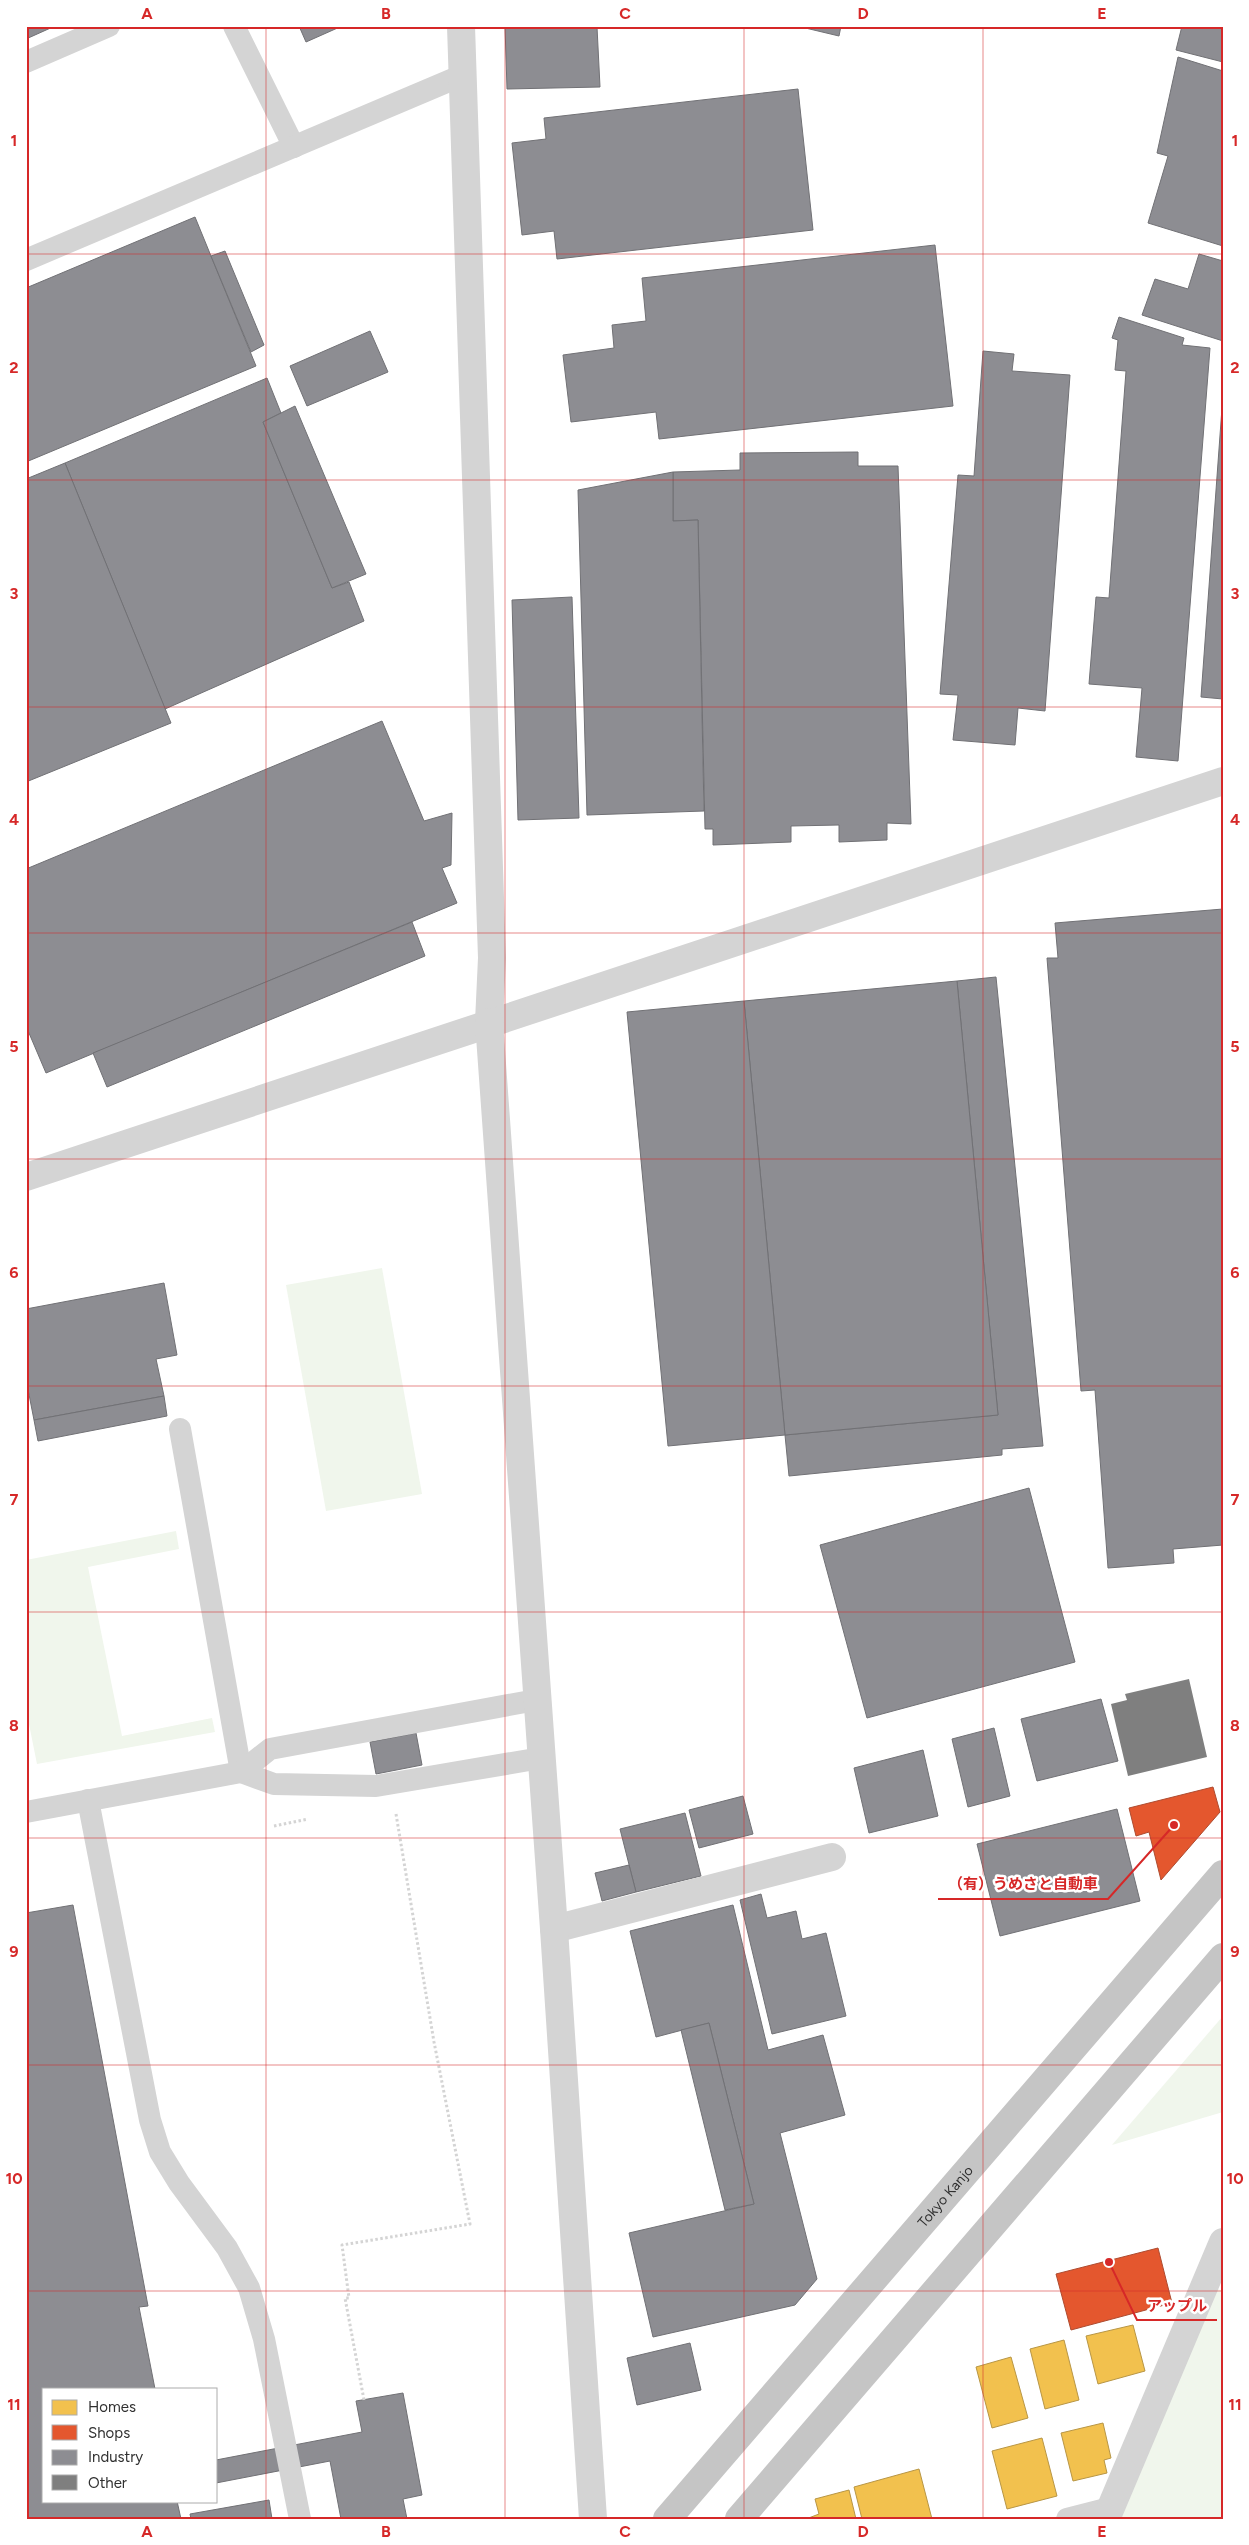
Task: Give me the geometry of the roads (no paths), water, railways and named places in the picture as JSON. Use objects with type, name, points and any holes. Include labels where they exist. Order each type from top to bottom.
[{"type":"highway","name":"Tokyo Kanjo","points":[[668,2519],[1223,1874]]},
{"type":"highway","points":[[739,2519],[1223,1957]]},
{"type":"street","points":[[461,26],[492,958],[489,1022],[536,1700],[554,1929],[593,2519]]},
{"type":"street","points":[[26,1177],[1223,780]]},
{"type":"street","points":[[554,1929],[832,1856]]},
{"type":"street","points":[[1108,2513],[1223,2242]]},
{"type":"lane","points":[[26,62],[109,26]]},
{"type":"lane","points":[[234,26],[294,148]]},
{"type":"lane","points":[[26,260],[463,75]]},
{"type":"lane","points":[[180,1429],[241,1772]]},
{"type":"lane","points":[[26,1812],[241,1772],[270,1749],[536,1700]]},
{"type":"lane","points":[[241,1772],[274,1784],[376,1786],[541,1758]]},
{"type":"lane","points":[[88,1800],[150,2120],[160,2152],[179,2183],[227,2248],[249,2288],[264,2339],[300,2519]]},
{"type":"lane","points":[[1067,2519],[1108,2513]]},
{"type":"place","name":"（有）うめさと自動車","points":[[1174,1825]]},
{"type":"place","name":"アップル","points":[[1109,2262]]}]
